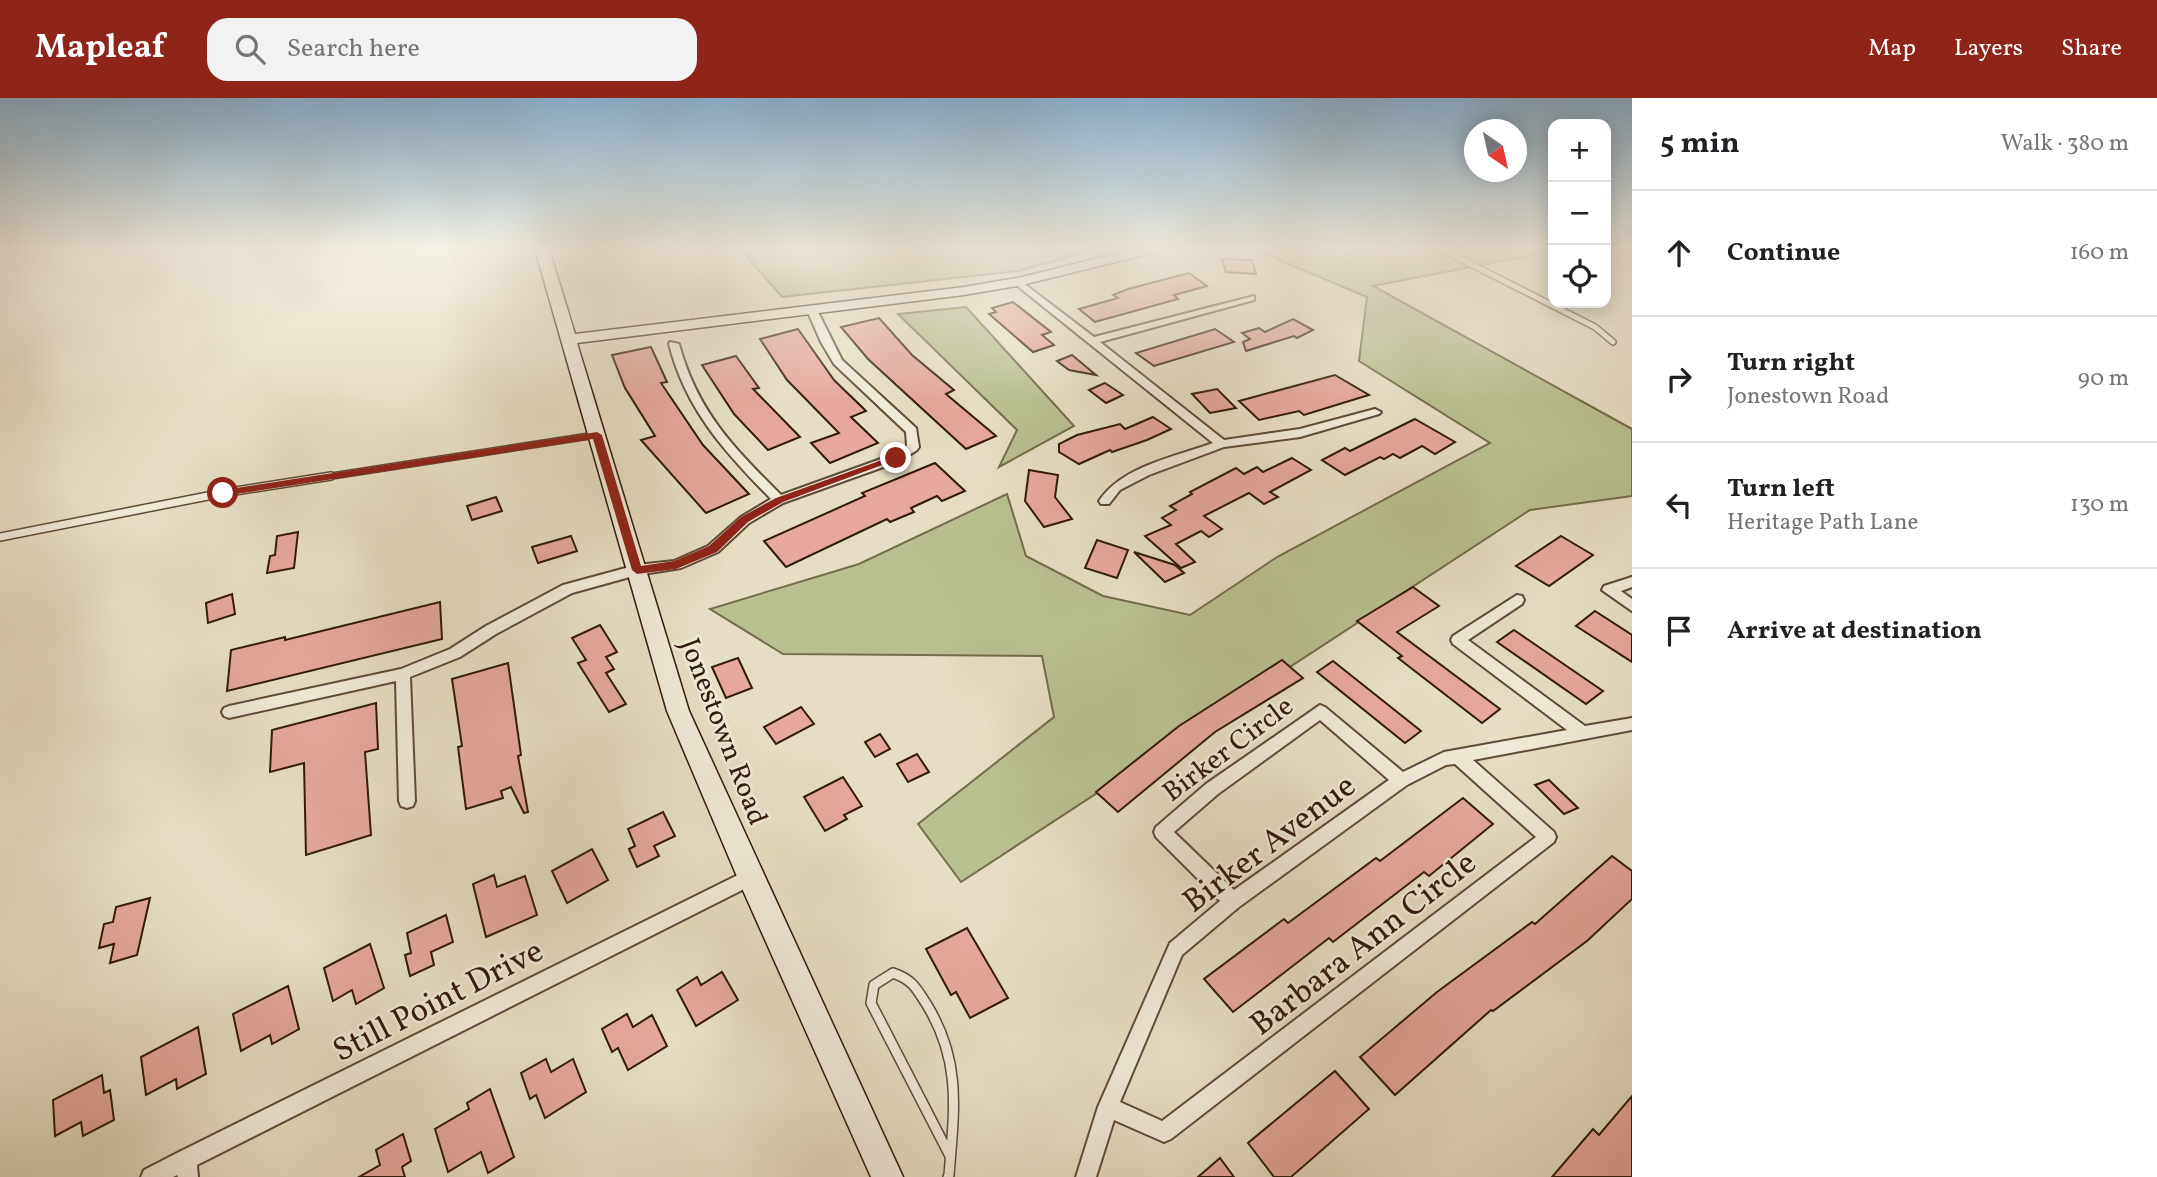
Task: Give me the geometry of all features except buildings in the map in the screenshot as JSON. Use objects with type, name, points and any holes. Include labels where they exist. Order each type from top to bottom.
[{"type":"main road","name":"Jonestown Road","points":[[558,299],[678,710],[750,877],[887,1177]]},
{"type":"main road","points":[[570,339],[890,299]]},
{"type":"street","points":[[1039,299],[1222,444]]},
{"type":"street","points":[[1091,341],[1246,299]]},
{"type":"street","points":[[229,712],[403,674],[455,653],[491,629],[568,589],[637,570],[676,565],[713,549],[745,520],[779,500],[896,458],[913,447],[912,431],[838,362],[812,310]]},
{"type":"street","points":[[674,344],[692,400],[720,440],[779,500]]},
{"type":"street","points":[[1105,500],[1116,487],[1145,472],[1222,444],[1300,433],[1375,412]]},
{"type":"street","points":[[1632,582],[1609,590],[1632,606]]},
{"type":"street","points":[[1517,600],[1458,640],[1584,734]]},
{"type":"street","points":[[403,674],[407,801]]},
{"type":"street","name":"Birker Circle","points":[[1233,901],[1162,832],[1212,789],[1320,711],[1401,780]]},
{"type":"street","name":"Birker Avenue","points":[[1087,1177],[1108,1107],[1176,949],[1233,901],[1401,780],[1444,759],[1632,724]]},
{"type":"street","name":"Barbara Ann Circle","points":[[1108,1107],[1164,1132],[1548,837],[1457,756]]},
{"type":"street","name":"Still Point Drive","points":[[151,1177],[187,1168],[750,877]]},
{"type":"lane","points":[[1540,299],[1595,327],[1613,342]]},
{"type":"lane","points":[[0,537],[223,493],[597,435]]},
{"type":"lane","points":[[948,1177],[950,1156],[955,1075],[945,1040],[910,979],[893,973],[874,985],[871,1003],[950,1156]]},
{"type":"green space","points":[[1367,299],[1397,299],[1632,429],[1632,496],[1530,510],[961,882],[918,824],[1054,717],[1042,656],[783,654],[710,609],[859,564],[1007,494],[1026,556],[1103,596],[1190,615],[1277,557],[1490,443],[1359,361]]},
{"type":"green space","points":[[966,307],[1074,426],[999,467],[1017,430],[898,314]]},
{"type":"route","points":[[223,493],[597,435],[637,570],[676,565],[713,549],[745,520],[779,500],[896,458]]}]
